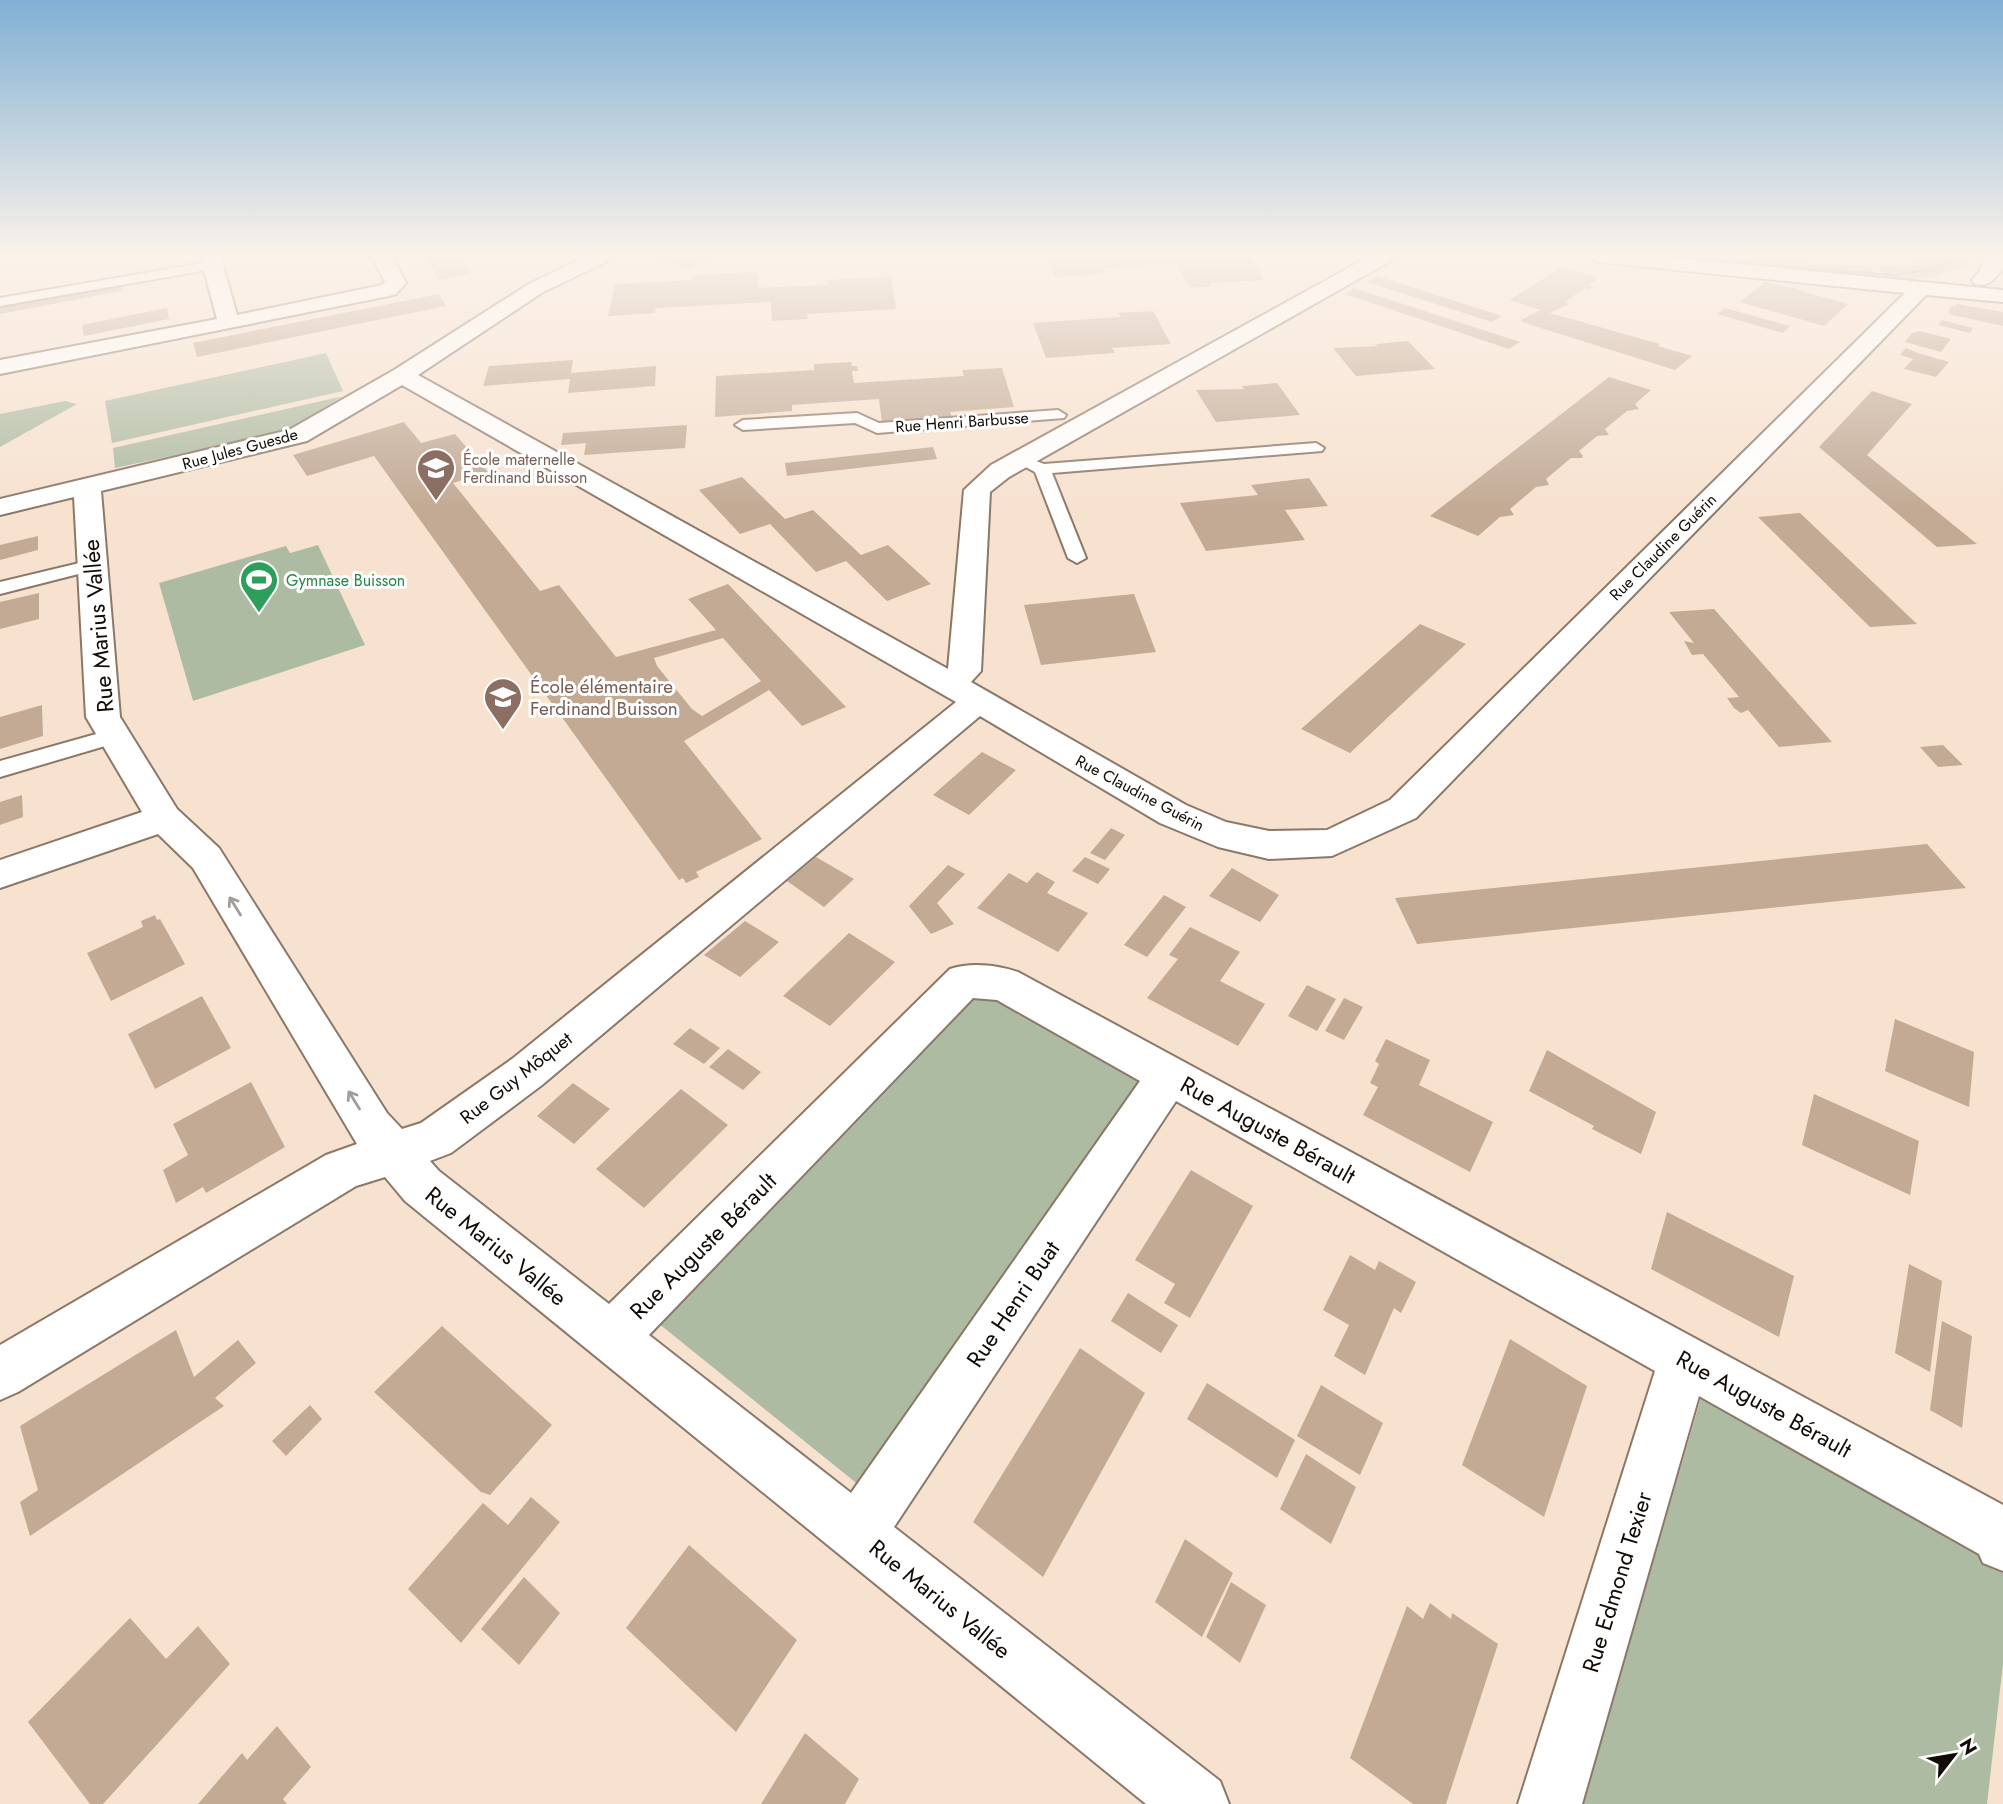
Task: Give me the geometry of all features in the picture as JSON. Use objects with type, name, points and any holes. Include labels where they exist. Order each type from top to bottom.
[{"type":"street","points":[[0,367],[140,340]]},
{"type":"street","name":"Rue Jules Guesde","points":[[0,507],[298,436],[455,340]]},
{"type":"street","name":"Rue Henri Barbusse","points":[[964,692],[978,490],[1000,471],[1031,464],[1242,340]]},
{"type":"street","name":"Rue Claudine Guérin","points":[[402,374],[964,692],[1173,814],[1218,834],[1269,845],[1332,843],[1403,808],[1869,340]]},
{"type":"street","name":"Rue Marius Vallée","points":[[87,487],[103,717],[164,818],[205,858],[371,1127],[394,1155],[422,1186],[1197,1804]]},
{"type":"street","name":"Rue Guy Môquet","points":[[0,1374],[342,1170],[394,1155],[435,1139],[527,1072],[964,692]]},
{"type":"street","points":[[0,874],[164,818]]},
{"type":"street","name":"Rue Auguste Bérault","points":[[611,1338],[964,981],[1004,984],[1998,1534],[2003,1543]]},
{"type":"street","name":"Rue Henri Buat","points":[[857,1533],[1169,1075]]},
{"type":"street","name":"Rue Edmond Texier","points":[[1550,1804],[1684,1360]]},
{"type":"lane","name":"Rue Henri Barbusse","points":[[743,425],[857,418],[877,428],[1058,415]]},
{"type":"lane","name":"Rue Henri Barbusse","points":[[1031,464],[1317,448]]},
{"type":"lane","points":[[1031,464],[1077,558]]},
{"type":"lane","points":[[0,588],[93,565]]},
{"type":"lane","points":[[0,769],[114,736]]},
{"type":"green space","points":[[326,353],[343,391],[112,443],[105,401]]},
{"type":"green space","points":[[341,397],[288,431],[115,468],[113,448]]},
{"type":"green space","points":[[65,401],[77,404],[0,447],[0,414]]},
{"type":"green space","name":"Gymnase Buisson","points":[[318,545],[365,645],[193,701],[159,583],[286,546],[290,553]]},
{"type":"green space","points":[[994,993],[1143,1081],[860,1486],[658,1323],[970,995]]},
{"type":"green space","points":[[1703,1391],[1991,1557],[2003,1573],[2003,1664],[1987,1804],[1582,1804]]},
{"type":"building","points":[[207,340],[279,340],[197,357],[193,343]]},
{"type":"building","points":[[1039,340],[1169,340],[1171,344],[1112,348],[1115,353],[1046,358]]},
{"type":"building","points":[[1483,340],[1520,342],[1509,349]]},
{"type":"building","points":[[1580,340],[1646,340],[1692,356],[1675,370]]},
{"type":"building","points":[[1906,340],[1950,340],[1941,352],[1905,342]]},
{"type":"building","points":[[1408,341],[1435,369],[1356,376],[1333,348],[1378,346],[1375,344]]},
{"type":"building","points":[[1906,348],[1949,362],[1936,377],[1904,369],[1913,359],[1900,355]]},
{"type":"building","points":[[573,360],[571,373],[656,366],[655,386],[568,393],[570,379],[483,386],[489,366]]},
{"type":"building","points":[[852,362],[851,366],[857,366],[858,371],[852,371],[854,383],[964,376],[962,370],[1002,368],[1014,407],[950,412],[952,417],[882,423],[879,399],[792,405],[792,411],[715,417],[716,376],[814,370],[814,364]]},
{"type":"building","points":[[1609,377],[1651,390],[1635,404],[1639,409],[1627,411],[1605,429],[1609,435],[1597,436],[1579,451],[1582,458],[1571,458],[1546,479],[1549,485],[1536,487],[1510,509],[1514,515],[1500,517],[1478,536],[1430,516]]},
{"type":"building","points":[[1277,383],[1300,415],[1216,422],[1196,390],[1244,389],[1242,386]]},
{"type":"building","points":[[1872,391],[1912,404],[1867,455],[1977,544],[1937,547],[1819,447]]},
{"type":"building","points":[[404,422],[421,443],[455,434],[488,472],[453,483],[540,591],[559,585],[616,657],[716,630],[688,599],[728,584],[846,707],[802,726],[769,690],[684,741],[762,839],[696,872],[699,877],[686,883],[683,878],[679,880],[374,456],[307,476],[293,455]],"holes":[[[723,638],[761,681],[702,716],[692,709],[657,666],[654,658]]]},
{"type":"building","points":[[687,425],[685,448],[584,455],[586,443],[561,445],[563,433]]},
{"type":"building","points":[[933,447],[937,459],[787,476],[785,463]]},
{"type":"building","points":[[742,477],[785,519],[813,510],[861,555],[888,545],[931,584],[887,601],[846,561],[816,572],[770,524],[740,534],[699,490]]},
{"type":"building","points":[[1309,478],[1328,506],[1285,510],[1305,540],[1206,551],[1180,503],[1258,495],[1251,485]]},
{"type":"building","points":[[1800,513],[1917,624],[1870,627],[1758,517]]},
{"type":"building","points":[[38,536],[38,550],[0,560],[0,545]]},
{"type":"building","points":[[39,593],[39,619],[0,629],[0,602]]},
{"type":"building","points":[[1134,594],[1156,652],[1041,665],[1024,605]]},
{"type":"building","points":[[1714,609],[1832,742],[1779,747],[1748,710],[1741,713],[1734,708],[1727,698],[1739,697],[1703,654],[1692,655],[1684,641],[1694,643],[1669,612]]},
{"type":"building","points":[[1420,624],[1466,644],[1350,753],[1301,729]]},
{"type":"building","points":[[42,705],[43,736],[0,749],[0,717]]},
{"type":"building","points":[[1943,745],[1963,765],[1938,767],[1920,747]]},
{"type":"building","points":[[982,752],[1016,770],[969,815],[933,795]]},
{"type":"building","points":[[22,795],[23,817],[0,825],[0,802]]},
{"type":"building","points":[[1111,828],[1125,835],[1105,860],[1090,853]]},
{"type":"building","points":[[1927,844],[1966,888],[1417,944],[1395,898]]},
{"type":"building","points":[[816,857],[854,879],[824,907],[787,881]]},
{"type":"building","points":[[1085,857],[1110,869],[1098,884],[1072,871]]},
{"type":"building","points":[[948,865],[965,874],[937,903],[954,924],[931,934],[909,906]]},
{"type":"building","points":[[1232,868],[1279,895],[1260,922],[1209,896]]},
{"type":"building","points":[[1037,872],[1055,882],[1047,893],[1088,913],[1058,952],[977,908],[1009,873],[1027,883]]},
{"type":"building","points":[[1164,895],[1186,907],[1147,957],[1124,945]]},
{"type":"building","points":[[155,915],[157,920],[160,919],[185,964],[111,1001],[87,953],[143,927],[141,921]]},
{"type":"building","points":[[745,921],[779,942],[740,977],[704,955]]},
{"type":"building","points":[[1190,927],[1240,952],[1220,981],[1265,1004],[1238,1046],[1147,998],[1178,959],[1169,955]]},
{"type":"building","points":[[849,933],[895,962],[830,1026],[783,996]]},
{"type":"building","points":[[1307,985],[1336,999],[1317,1031],[1288,1016]]},
{"type":"building","points":[[202,996],[231,1048],[155,1089],[128,1034]]},
{"type":"building","points":[[1344,998],[1363,1007],[1344,1040],[1325,1031]]},
{"type":"building","points":[[1895,1019],[1974,1052],[1969,1107],[1885,1071]]},
{"type":"building","points":[[690,1028],[720,1048],[704,1064],[673,1044]]},
{"type":"building","points":[[1386,1039],[1430,1060],[1419,1085],[1493,1122],[1470,1172],[1363,1115],[1378,1087],[1370,1083],[1379,1064],[1375,1061]]},
{"type":"building","points":[[728,1049],[761,1072],[743,1090],[709,1067]]},
{"type":"building","points":[[1547,1050],[1656,1112],[1641,1154],[1592,1129],[1594,1126],[1529,1091]]},
{"type":"building","points":[[251,1082],[285,1147],[206,1193],[203,1187],[176,1203],[163,1170],[188,1155],[173,1124]]},
{"type":"building","points":[[573,1083],[610,1109],[574,1144],[537,1116]]},
{"type":"building","points":[[681,1089],[728,1125],[644,1208],[596,1169]]},
{"type":"building","points":[[1814,1094],[1919,1141],[1910,1195],[1802,1145]]},
{"type":"building","points":[[1191,1170],[1253,1206],[1190,1318],[1164,1303],[1175,1284],[1135,1260]]},
{"type":"building","points":[[1667,1212],[1794,1276],[1779,1337],[1651,1269]]},
{"type":"building","points":[[1350,1255],[1375,1270],[1379,1261],[1416,1282],[1401,1313],[1394,1308],[1365,1375],[1334,1356],[1349,1325],[1323,1310]]},
{"type":"building","points":[[1909,1264],[1942,1281],[1930,1372],[1895,1353]]},
{"type":"building","points":[[1128,1293],[1178,1325],[1161,1353],[1111,1321]]},
{"type":"building","points":[[1942,1321],[1972,1336],[1962,1428],[1930,1410]]},
{"type":"building","points":[[442,1326],[552,1425],[490,1495],[481,1492],[374,1392]]},
{"type":"building","points":[[176,1330],[194,1377],[238,1340],[256,1363],[215,1398],[224,1406],[30,1536],[20,1502],[38,1490],[20,1426]]},
{"type":"building","points":[[1510,1339],[1587,1386],[1544,1517],[1462,1465]]},
{"type":"building","points":[[1080,1348],[1145,1393],[1043,1577],[973,1522]]},
{"type":"building","points":[[1207,1383],[1295,1440],[1277,1478],[1187,1419]]},
{"type":"building","points":[[1321,1385],[1383,1423],[1360,1475],[1297,1436]]},
{"type":"building","points":[[310,1405],[322,1419],[286,1456],[272,1441]]},
{"type":"building","points":[[1306,1454],[1356,1487],[1331,1544],[1280,1509]]},
{"type":"building","points":[[531,1497],[560,1522],[461,1643],[408,1589],[483,1503],[508,1525]]},
{"type":"building","points":[[1185,1539],[1233,1573],[1202,1637],[1155,1602]]},
{"type":"building","points":[[689,1545],[797,1640],[736,1732],[626,1628]]},
{"type":"building","points":[[524,1577],[560,1613],[519,1665],[481,1629]]},
{"type":"building","points":[[1231,1582],[1266,1605],[1240,1663],[1206,1637]]},
{"type":"building","points":[[1430,1603],[1451,1619],[1452,1613],[1498,1644],[1446,1804],[1413,1804],[1350,1758],[1407,1606],[1423,1619]]},
{"type":"building","points":[[130,1618],[166,1659],[198,1626],[230,1664],[103,1804],[90,1804],[28,1722]]},
{"type":"building","points":[[277,1726],[311,1767],[283,1799],[287,1804],[198,1804],[242,1753],[247,1760]]},
{"type":"building","points":[[805,1733],[859,1779],[845,1804],[761,1804]]},
{"type":"place","name":"École maternelle Ferdinand Buisson","points":[[436,502]]},
{"type":"place","name":"Gymnase Buisson","points":[[259,614]]},
{"type":"place","name":"École élémentaire Ferdinand Buisson","points":[[503,731]]}]
